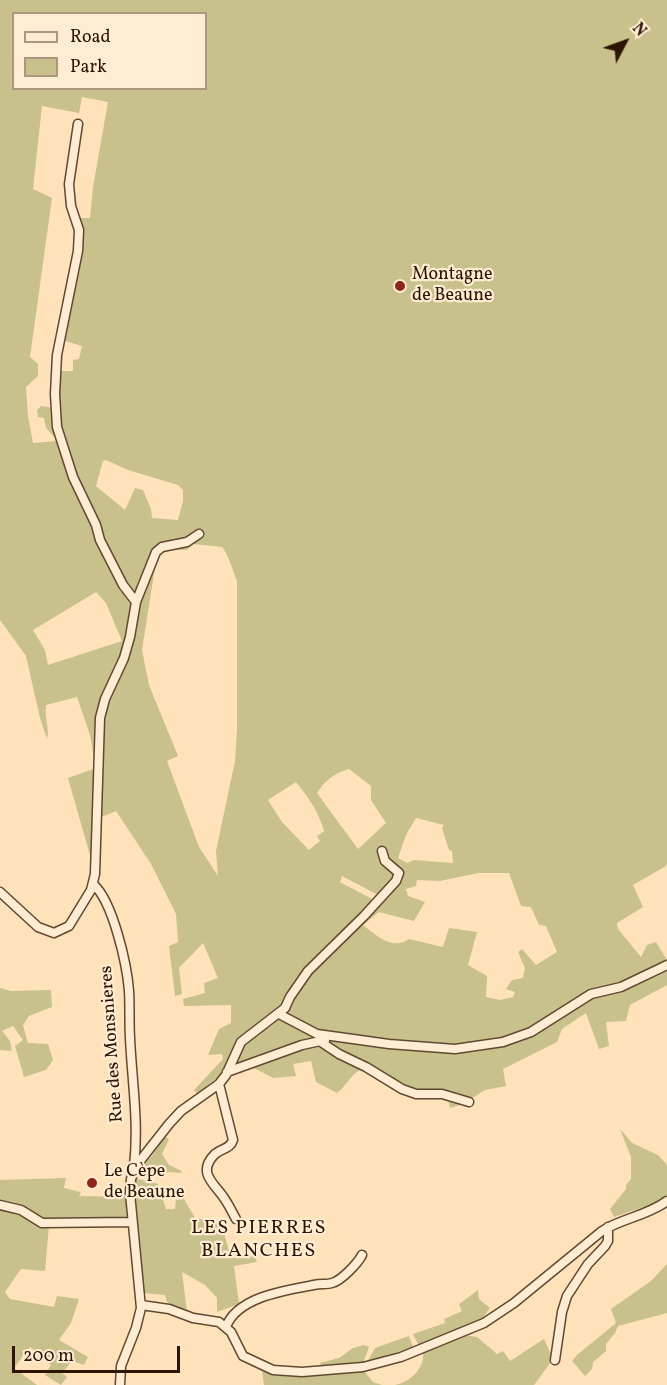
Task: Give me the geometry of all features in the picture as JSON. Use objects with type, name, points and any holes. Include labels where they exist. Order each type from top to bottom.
[{"type":"street","points":[[78,124],[69,184],[71,206],[79,231],[78,251],[57,355],[55,394],[57,427],[73,477],[96,525],[100,540],[123,585],[136,602]]},
{"type":"street","points":[[0,892],[38,927],[54,933],[69,926],[93,884],[100,718],[105,699],[124,658],[136,602],[156,552],[162,547],[187,542],[199,534]]},
{"type":"street","points":[[134,1172],[140,1161],[173,1120],[219,1084],[227,1072],[236,1049],[246,1037],[285,1008],[308,972],[372,908],[396,880],[399,873],[386,861],[382,851]]},
{"type":"street","name":"Rue des Monsnieres","points":[[93,884],[108,908],[122,949],[129,991],[136,1152],[130,1193],[141,1305]]},
{"type":"street","points":[[279,1014],[317,1034],[389,1044],[455,1049],[503,1042],[542,1026],[578,1000],[591,994],[621,987],[667,965]]},
{"type":"street","points":[[227,1072],[302,1045],[321,1042],[337,1036]]},
{"type":"street","points":[[321,1042],[402,1089],[416,1094],[442,1094],[469,1102]]},
{"type":"street","points":[[219,1084],[233,1140],[230,1146],[211,1160],[208,1177],[209,1182],[224,1199],[236,1219]]},
{"type":"street","points":[[120,1385],[121,1366],[136,1328],[141,1305],[169,1309],[193,1318],[216,1321],[231,1332],[243,1356],[273,1370],[302,1372],[375,1364],[401,1357],[484,1323],[513,1303],[608,1227],[654,1209],[667,1201]]},
{"type":"street","points":[[0,1205],[21,1210],[42,1223],[132,1222]]},
{"type":"street","points":[[555,1360],[558,1334],[567,1296],[588,1264],[608,1241],[608,1227]]},
{"type":"street","points":[[226,1327],[234,1312],[250,1303],[317,1284],[333,1283],[359,1261],[362,1255]]},
{"type":"green space","points":[[0,0],[667,0],[667,864],[633,885],[643,907],[617,923],[618,929],[641,957],[647,945],[656,942],[667,960],[667,985],[630,1005],[626,1021],[606,1022],[609,1046],[599,1049],[586,1013],[562,1029],[557,1042],[503,1069],[506,1086],[485,1090],[463,1104],[450,1108],[446,1091],[413,1089],[401,1085],[370,1067],[354,1074],[337,1093],[316,1082],[311,1061],[293,1064],[296,1076],[273,1078],[254,1068],[222,1074],[197,1093],[194,1090],[223,1059],[222,1054],[208,1055],[219,1029],[231,1023],[231,1005],[184,1006],[183,999],[205,993],[204,983],[218,978],[203,943],[179,968],[182,994],[175,996],[169,946],[178,942],[176,914],[151,864],[116,811],[99,818],[93,866],[68,778],[96,768],[90,735],[77,697],[46,705],[47,739],[26,656],[0,620]],"holes":[[[82,97],[108,102],[90,218],[79,218],[80,267],[62,340],[82,346],[79,359],[73,360],[73,371],[59,371],[60,409],[41,406],[37,410],[38,417],[44,418],[46,428],[58,441],[33,443],[26,387],[38,376],[38,364],[30,357],[52,198],[33,189],[42,106],[79,113]],[[106,460],[128,470],[178,485],[183,490],[183,501],[178,520],[152,518],[151,509],[143,490],[135,488],[125,510],[96,486],[103,461]],[[193,544],[222,547],[237,581],[237,730],[235,761],[216,851],[218,876],[199,847],[167,761],[178,756],[149,685],[142,650],[156,561],[165,551],[187,550]],[[96,592],[106,603],[122,641],[48,665],[45,650],[33,630]],[[349,769],[371,786],[371,800],[386,823],[358,849],[317,793],[327,781]],[[296,782],[319,817],[324,831],[317,836],[320,841],[309,850],[282,822],[268,800]],[[416,818],[444,825],[442,828],[449,850],[452,851],[453,863],[414,860],[407,863],[398,858],[406,835]],[[478,873],[509,873],[521,906],[531,907],[539,925],[546,926],[557,952],[536,965],[522,949],[518,952],[525,968],[523,978],[512,980],[506,989],[515,992],[513,997],[500,1000],[486,997],[487,976],[468,965],[477,932],[449,928],[443,947],[409,939],[403,942],[390,942],[363,925],[379,912],[414,921],[425,902],[408,896],[406,889],[416,886],[417,880],[440,881]],[[342,876],[378,895],[374,900],[340,882]]]},
{"type":"green space","points":[[0,988],[11,991],[51,990],[52,1007],[29,1016],[23,1025],[28,1043],[48,1044],[53,1060],[46,1070],[24,1077],[15,1046],[23,1040],[13,1026],[2,1031],[10,1041],[12,1051],[0,1050]]},
{"type":"green space","points":[[620,1129],[632,1143],[658,1155],[667,1165],[667,1195],[658,1202],[614,1217],[610,1209],[631,1179],[631,1157]]},
{"type":"green space","points":[[165,1137],[169,1139],[162,1154],[169,1165],[182,1171],[181,1173],[168,1172],[160,1177],[136,1172],[152,1155]]},
{"type":"green space","points":[[66,1178],[64,1188],[81,1192],[79,1196],[127,1197],[129,1218],[41,1219],[0,1203],[0,1180]]},
{"type":"green space","points":[[134,1178],[158,1184],[166,1209],[175,1209],[176,1200],[184,1199],[195,1218],[221,1223],[231,1258],[255,1256],[257,1262],[234,1266],[239,1304],[217,1312],[217,1298],[205,1285],[182,1272],[187,1312],[167,1302],[165,1295],[143,1293],[132,1193]]},
{"type":"green space","points":[[0,1208],[14,1210],[33,1223],[49,1225],[45,1271],[21,1269],[5,1292],[10,1299],[54,1307],[57,1296],[79,1299],[71,1323],[59,1340],[88,1357],[84,1365],[72,1361],[62,1373],[67,1377],[61,1385],[45,1375],[51,1365],[30,1347],[14,1368],[37,1385],[0,1385]]},
{"type":"green space","points":[[667,1264],[667,1313],[618,1326],[606,1344],[606,1351],[593,1362],[592,1369],[585,1376],[572,1361],[616,1323],[611,1309],[651,1281]]},
{"type":"green space","points":[[478,1290],[479,1299],[490,1308],[478,1324],[419,1346],[413,1334],[445,1323],[444,1319],[462,1311],[459,1304]]},
{"type":"green space","points":[[465,1335],[477,1337],[497,1354],[503,1351],[510,1361],[544,1339],[553,1359],[534,1385],[395,1385],[415,1374],[422,1364],[423,1352]]},
{"type":"green space","points":[[409,1336],[413,1347],[367,1362],[375,1348]]},
{"type":"green space","points":[[364,1345],[369,1347],[363,1363],[321,1365],[320,1363],[339,1358],[353,1348]]},
{"type":"green space","points":[[262,1371],[292,1376],[364,1371],[373,1382],[382,1385],[264,1385]]},
{"type":"place","name":"Montagne de Beaune","points":[[400,286]]},
{"type":"place","name":"Le Cèpe de Beaune","points":[[92,1183]]},
{"type":"district","name":"LES PIERRES BLANCHES","points":[[259,1240]]}]
